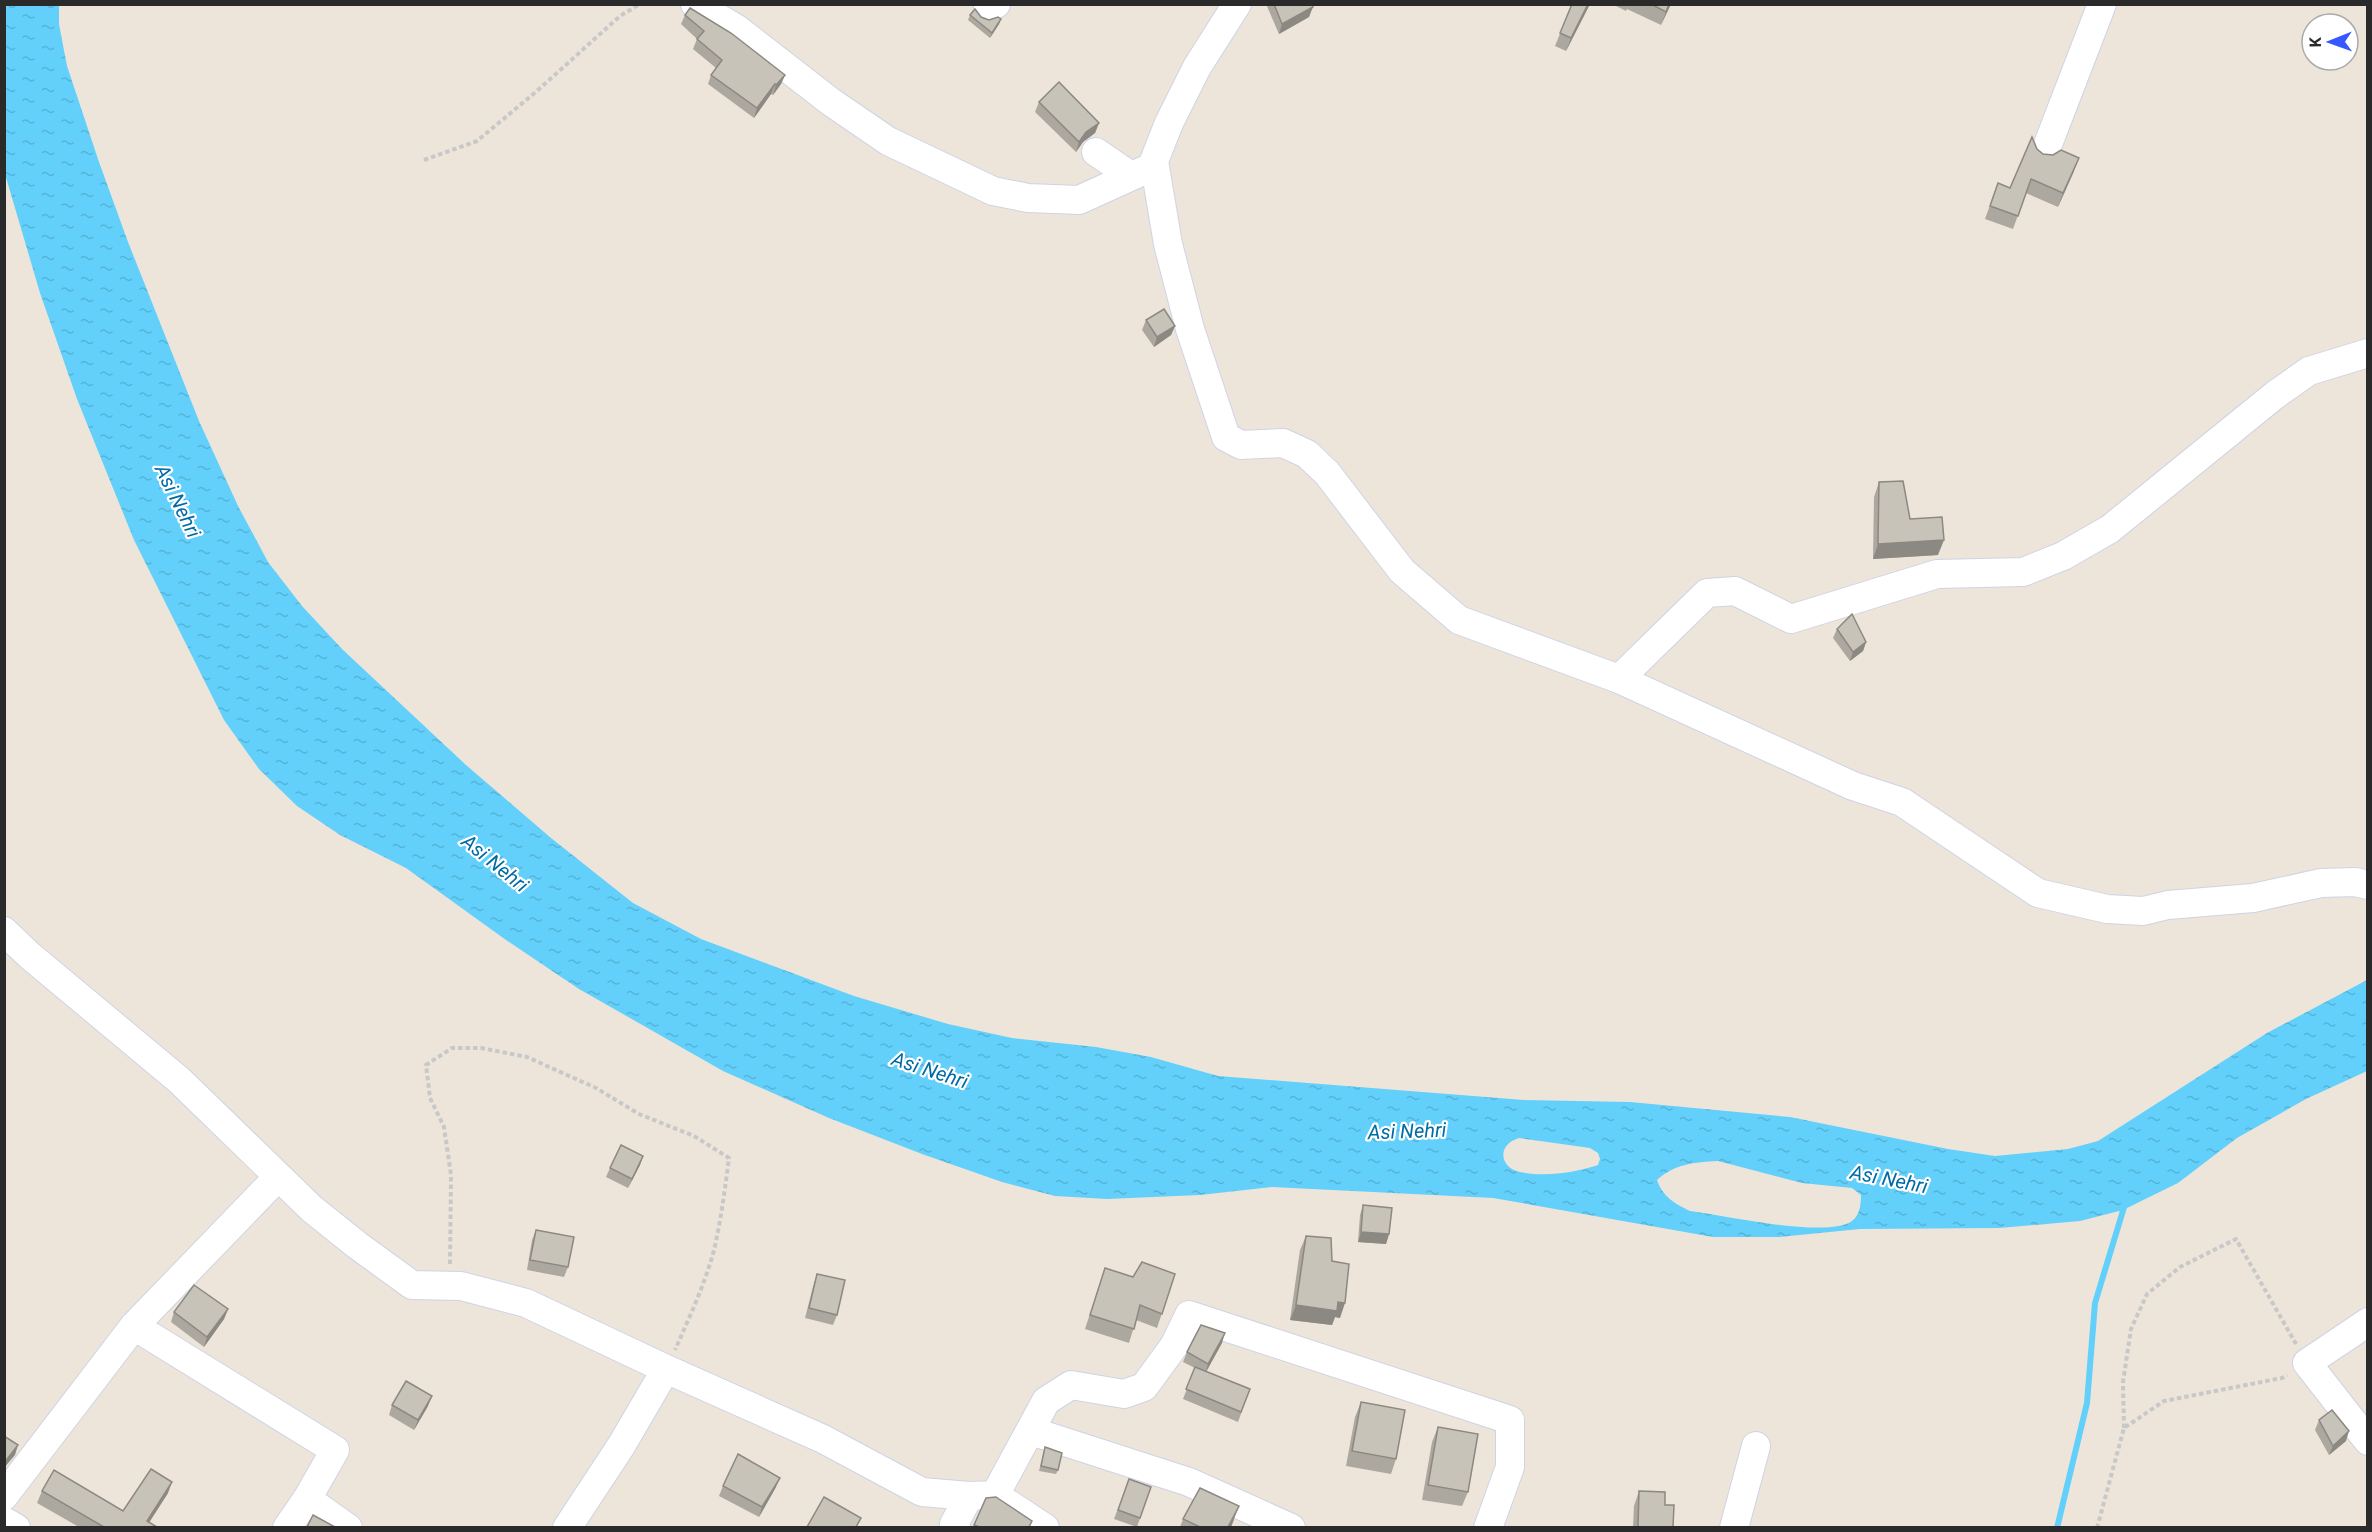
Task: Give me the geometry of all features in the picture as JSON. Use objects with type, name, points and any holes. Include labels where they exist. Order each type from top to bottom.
[{"type":"street","points":[[695,4],[737,29],[831,102],[888,141],[993,191],[1028,198],[1079,200],[1143,171],[1154,160],[1166,129],[1197,67],[1238,4]]},
{"type":"street","points":[[2045,152],[2102,4]]},
{"type":"street","points":[[1096,152],[1143,171],[1168,244],[1190,329],[1226,437],[1241,445],[1283,443],[1307,454],[1327,473],[1402,571],[1459,620],[1619,679],[1853,786],[1902,802],[2038,893],[2107,909],[2143,911],[2168,905],[2253,898],[2321,883],[2355,882],[2367,885]]},
{"type":"street","points":[[1619,679],[1707,593],[1735,591],[1791,620],[1937,574],[2023,572],[2063,556],[2110,529],[2274,394],[2309,372],[2367,353]]},
{"type":"street","points":[[4,931],[29,955],[179,1080],[312,1209],[412,1285],[461,1286],[526,1303],[823,1439],[922,1492],[982,1496],[1045,1527]]},
{"type":"street","points":[[4,1496],[134,1326],[278,1177]]},
{"type":"street","points":[[953,1526],[982,1496],[1031,1431],[1046,1401],[1071,1385],[1124,1394],[1144,1387],[1174,1346],[1189,1315],[1510,1420],[1510,1467],[1488,1527]]},
{"type":"street","points":[[2367,1322],[2307,1363],[2367,1441]]},
{"type":"street","points":[[134,1326],[335,1450],[307,1499],[287,1527]]},
{"type":"street","points":[[567,1527],[621,1446],[666,1369]]},
{"type":"street","points":[[1031,1431],[1188,1482],[1291,1527]]},
{"type":"street","points":[[1734,1527],[1756,1446]]},
{"type":"street","points":[[307,1499],[348,1527]]},
{"type":"street","points":[[4,1521],[16,1527]]},
{"type":"path","points":[[424,160],[477,141],[537,91],[620,16],[640,4]]},
{"type":"path","points":[[451,1286],[449,1238],[451,1175],[444,1127],[430,1098],[426,1065],[452,1048],[481,1048],[527,1057],[596,1088],[639,1114],[694,1136],[729,1158],[713,1251],[691,1314],[666,1369]]},
{"type":"path","points":[[2097,1527],[2124,1428],[2123,1382],[2131,1329],[2147,1294],[2180,1267],[2236,1239],[2307,1363],[2282,1378],[2164,1401],[2124,1428]]},
{"type":"water","name":"Asi Nehri","points":[[4,5],[59,5],[59,24],[67,66],[128,242],[199,421],[238,506],[268,562],[302,606],[342,649],[466,765],[551,838],[633,903],[701,939],[854,996],[948,1024],[1012,1038],[1096,1047],[1151,1057],[1218,1076],[1524,1100],[1630,1102],[1790,1117],[1948,1149],[1995,1156],[2068,1149],[2098,1141],[2267,1033],[2367,980],[2367,1071],[2306,1099],[2237,1138],[2178,1183],[2123,1210],[2080,1221],[1999,1228],[1860,1229],[1779,1237],[1713,1237],[1493,1198],[1272,1187],[1200,1195],[1107,1199],[1055,1196],[1002,1182],[922,1154],[829,1118],[723,1071],[579,989],[406,868],[340,835],[297,806],[259,769],[224,720],[134,540],[77,399],[40,293],[5,174]],"holes":[[[1519,1138],[1590,1148],[1598,1153],[1600,1159],[1598,1165],[1569,1172],[1549,1174],[1520,1172],[1508,1166],[1503,1156],[1507,1146]],[[1718,1161],[1802,1183],[1852,1188],[1861,1195],[1858,1213],[1852,1221],[1839,1226],[1821,1228],[1749,1221],[1690,1211],[1670,1199],[1662,1191],[1657,1180],[1678,1167]]]},
{"type":"building","points":[[1274,4],[1312,4],[1313,7],[1282,24]]},
{"type":"building","points":[[1572,4],[1588,4],[1571,38],[1560,33]]},
{"type":"building","points":[[1651,4],[1669,4],[1666,12]]},
{"type":"building","points":[[690,8],[731,33],[785,75],[775,84],[757,108],[711,75],[722,60],[697,39],[704,31],[685,15]]},
{"type":"building","points":[[975,9],[981,17],[989,20],[998,17],[1001,19],[992,33],[970,15]]},
{"type":"building","points":[[1059,82],[1099,123],[1086,132],[1079,142],[1039,102]]},
{"type":"building","points":[[2032,137],[2037,149],[2043,154],[2053,155],[2061,150],[2079,158],[2063,193],[2031,179],[2018,216],[1990,206],[1998,183],[2010,188]]},
{"type":"building","points":[[1164,309],[1175,326],[1157,337],[1146,320]]},
{"type":"building","points":[[1903,481],[1910,519],[1942,517],[1944,540],[1878,544],[1879,482]]},
{"type":"building","points":[[1852,614],[1866,642],[1853,652],[1837,629]]},
{"type":"building","points":[[621,1145],[643,1156],[632,1179],[610,1168]]},
{"type":"building","points":[[1363,1205],[1392,1208],[1389,1234],[1361,1232]]},
{"type":"building","points":[[536,1230],[574,1237],[568,1267],[530,1260]]},
{"type":"building","points":[[1306,1236],[1331,1238],[1332,1261],[1349,1264],[1345,1303],[1338,1302],[1337,1311],[1296,1305]]},
{"type":"building","points":[[1142,1262],[1175,1274],[1162,1314],[1140,1305],[1134,1329],[1090,1315],[1105,1268],[1133,1277]]},
{"type":"building","points":[[817,1274],[845,1280],[837,1315],[809,1308]]},
{"type":"building","points":[[194,1285],[228,1309],[207,1337],[174,1312]]},
{"type":"building","points":[[1201,1325],[1225,1333],[1208,1364],[1187,1352]]},
{"type":"building","points":[[1195,1367],[1250,1389],[1241,1412],[1186,1389]]},
{"type":"building","points":[[406,1381],[432,1396],[418,1420],[392,1405]]},
{"type":"building","points":[[1361,1402],[1405,1410],[1396,1459],[1352,1451]]},
{"type":"building","points":[[2332,1410],[2349,1431],[2333,1446],[2319,1420]]},
{"type":"building","points":[[1438,1427],[1478,1434],[1468,1492],[1428,1485]]},
{"type":"building","points":[[4,1436],[18,1445],[4,1463]]},
{"type":"building","points":[[1045,1447],[1062,1453],[1058,1470],[1041,1466]]},
{"type":"building","points":[[738,1454],[780,1478],[762,1507],[723,1486]]},
{"type":"building","points":[[151,1469],[172,1482],[147,1521],[157,1527],[104,1527],[42,1491],[54,1470],[123,1511]]},
{"type":"building","points":[[1129,1479],[1151,1487],[1140,1518],[1118,1510]]},
{"type":"building","points":[[1200,1488],[1239,1506],[1228,1527],[1200,1527],[1183,1519]]},
{"type":"building","points":[[1639,1491],[1665,1492],[1665,1505],[1674,1505],[1673,1527],[1638,1527]]},
{"type":"building","points":[[824,1497],[861,1518],[856,1527],[807,1527]]},
{"type":"building","points":[[996,1497],[1032,1521],[1029,1527],[974,1525],[986,1498]]},
{"type":"building","points":[[313,1515],[335,1527],[307,1527]]},
{"type":"waterway","points":[[2057,1528],[2087,1403],[2095,1303],[2125,1204]]}]
